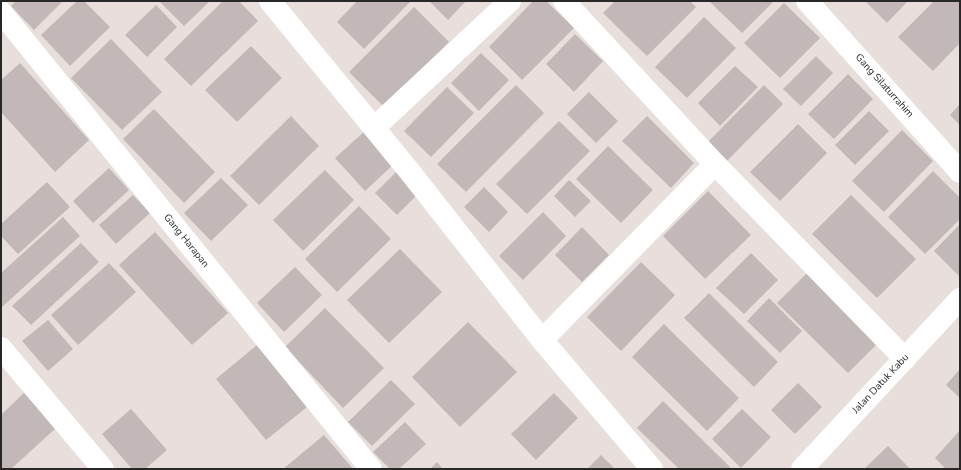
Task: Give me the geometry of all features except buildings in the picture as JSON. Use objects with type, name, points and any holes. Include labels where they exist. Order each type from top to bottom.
[{"type":"street","points":[[270,1],[374,128],[542,340],[652,469]]},
{"type":"street","points":[[374,128],[510,1]]},
{"type":"street","points":[[564,1],[715,164],[905,359]]},
{"type":"street","name":"Gang Silaturrahim","points":[[807,1],[960,172]]},
{"type":"street","name":"Gang Harapan","points":[[1,12],[371,469]]},
{"type":"street","points":[[542,340],[715,164]]},
{"type":"street","name":"Jalan Datuk Kabu","points":[[802,469],[960,299]]},
{"type":"street","points":[[1,348],[103,469]]}]
